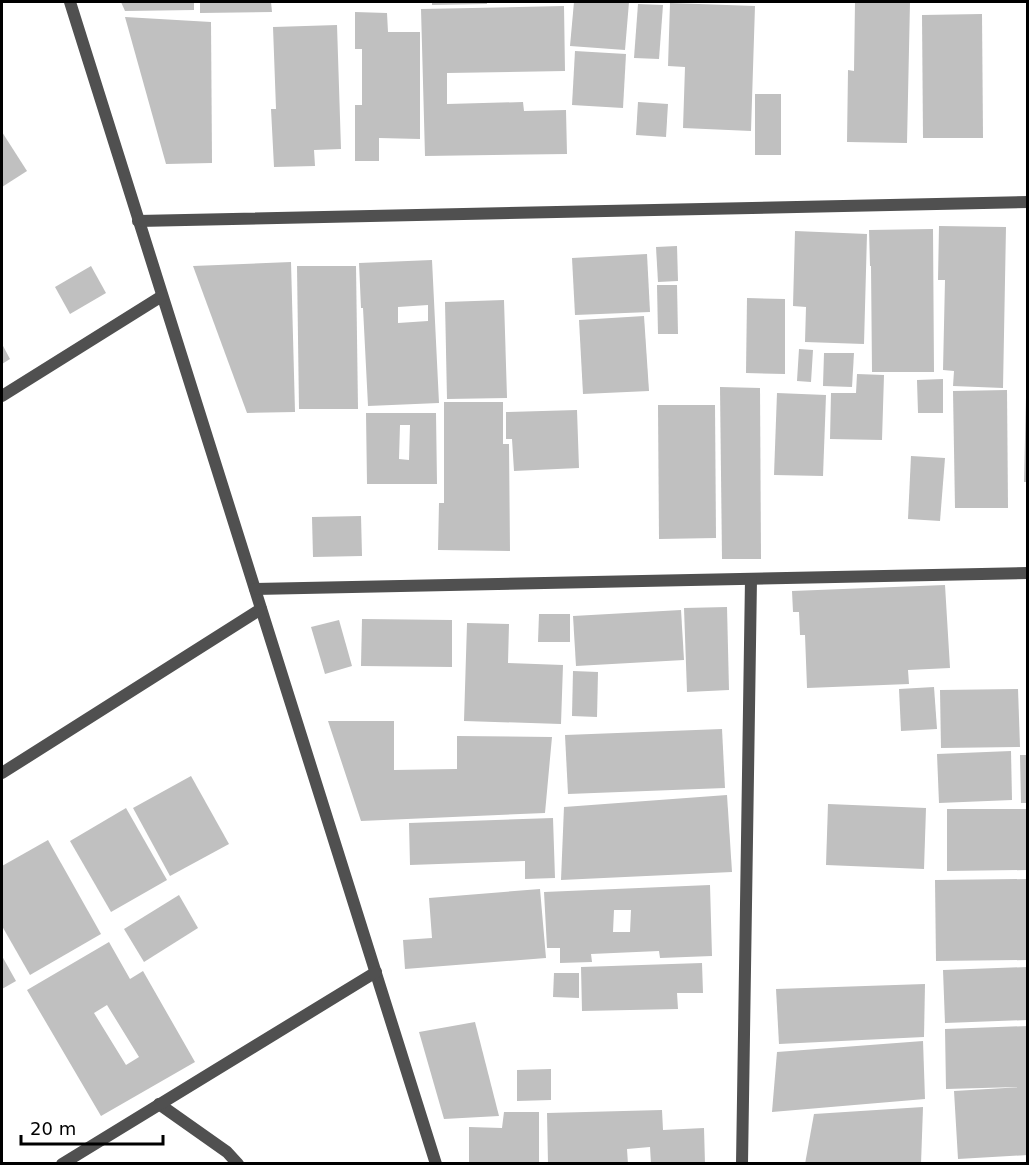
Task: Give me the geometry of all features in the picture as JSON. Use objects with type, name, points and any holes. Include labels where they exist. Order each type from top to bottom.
[{"type":"street","points":[[70,2],[436,1164]]},
{"type":"street","points":[[138,221],[1028,202]]},
{"type":"street","points":[[2,396],[162,296]]},
{"type":"street","points":[[255,589],[1028,573]]},
{"type":"street","points":[[742,1164],[751,579]]},
{"type":"street","points":[[2,773],[261,609]]},
{"type":"street","points":[[62,1164],[376,972]]},
{"type":"street","points":[[159,1104],[227,1152],[238,1164]]},
{"type":"building","points":[[121,2],[194,2],[194,10],[125,11]]},
{"type":"building","points":[[200,2],[271,2],[272,12],[200,13]]},
{"type":"building","points":[[432,2],[487,2],[487,4],[432,5]]},
{"type":"building","points":[[574,2],[629,2],[625,50],[570,46]]},
{"type":"building","points":[[855,2],[910,2],[907,143],[847,142],[848,70],[854,71]]},
{"type":"building","points":[[670,3],[755,6],[751,131],[683,128],[685,67],[668,66]]},
{"type":"building","points":[[638,4],[663,5],[659,59],[634,58]]},
{"type":"building","points":[[564,6],[565,71],[447,73],[447,104],[523,102],[524,111],[566,110],[567,154],[425,156],[421,9]]},
{"type":"building","points":[[355,12],[387,13],[388,32],[420,32],[420,139],[379,138],[379,161],[355,161],[355,105],[362,105],[362,49],[355,49]]},
{"type":"building","points":[[982,14],[983,138],[923,138],[922,15]]},
{"type":"building","points":[[125,17],[211,22],[212,163],[166,164]]},
{"type":"building","points":[[337,25],[341,149],[314,150],[315,166],[274,167],[271,109],[276,109],[273,27]]},
{"type":"building","points":[[575,51],[626,54],[623,108],[572,105]]},
{"type":"building","points":[[755,94],[781,94],[781,155],[755,155]]},
{"type":"building","points":[[638,102],[668,104],[666,137],[636,135]]},
{"type":"building","points":[[2,132],[27,171],[2,187]]},
{"type":"building","points":[[939,226],[1006,227],[1003,388],[953,386],[954,371],[943,370],[945,280],[938,280]]},
{"type":"building","points":[[933,229],[934,372],[872,372],[869,230]]},
{"type":"building","points":[[795,231],[867,234],[864,344],[805,342],[806,307],[793,306]]},
{"type":"building","points":[[677,246],[678,281],[658,282],[656,247]]},
{"type":"building","points":[[647,254],[650,312],[575,315],[572,258]]},
{"type":"building","points":[[432,260],[439,403],[368,406],[359,263]],"holes":[[[428,305],[428,321],[398,323],[398,307]]]},
{"type":"building","points":[[291,262],[295,412],[247,413],[193,266]]},
{"type":"building","points":[[91,266],[106,293],[70,314],[55,287]]},
{"type":"building","points":[[297,266],[356,266],[358,409],[299,409]]},
{"type":"building","points":[[657,285],[677,285],[678,334],[658,334]]},
{"type":"building","points":[[747,298],[785,299],[785,374],[746,373]]},
{"type":"building","points":[[504,300],[507,398],[447,399],[445,302]]},
{"type":"building","points":[[644,316],[649,391],[583,394],[579,320]]},
{"type":"building","points":[[2,344],[10,359],[2,364]]},
{"type":"building","points":[[799,349],[813,350],[811,382],[797,381]]},
{"type":"building","points":[[824,353],[854,353],[852,387],[823,386]]},
{"type":"building","points":[[857,374],[884,375],[882,440],[830,439],[831,393],[856,393]]},
{"type":"building","points":[[943,379],[943,413],[918,413],[917,380]]},
{"type":"building","points":[[720,387],[760,388],[761,559],[722,559]]},
{"type":"building","points":[[1007,390],[1008,508],[955,508],[953,391]]},
{"type":"building","points":[[777,393],[826,395],[823,476],[774,475]]},
{"type":"building","points":[[1026,397],[1028,397],[1028,482],[1024,482]]},
{"type":"building","points":[[444,402],[503,402],[503,444],[509,444],[510,551],[438,550],[439,503],[444,503]]},
{"type":"building","points":[[658,405],[715,405],[716,538],[659,539]]},
{"type":"building","points":[[577,410],[579,468],[514,471],[512,439],[506,439],[506,412]]},
{"type":"building","points":[[366,413],[436,413],[437,484],[367,484]],"holes":[[[400,425],[410,425],[409,460],[399,459]]]},
{"type":"building","points":[[911,456],[945,458],[940,521],[908,519]]},
{"type":"building","points":[[361,516],[362,556],[313,557],[312,517]]},
{"type":"building","points":[[945,585],[950,668],[908,670],[909,684],[807,688],[805,635],[800,635],[799,612],[793,612],[792,591]]},
{"type":"building","points":[[727,607],[729,690],[687,692],[684,608]]},
{"type":"building","points":[[681,610],[684,660],[576,666],[573,616]]},
{"type":"building","points":[[539,614],[570,614],[570,642],[538,642]]},
{"type":"building","points":[[362,619],[452,620],[452,667],[361,666]]},
{"type":"building","points":[[339,620],[352,666],[325,674],[311,627]]},
{"type":"building","points":[[467,623],[509,624],[508,663],[563,665],[561,724],[464,721]]},
{"type":"building","points":[[573,671],[598,672],[597,717],[572,716]]},
{"type":"building","points":[[934,687],[937,729],[901,731],[899,689]]},
{"type":"building","points":[[1018,689],[1020,747],[941,748],[940,690]]},
{"type":"building","points":[[328,721],[394,721],[394,770],[457,769],[457,736],[552,737],[545,813],[361,821]]},
{"type":"building","points":[[722,729],[725,788],[568,794],[565,735]]},
{"type":"building","points":[[1011,751],[1012,800],[939,803],[937,754]]},
{"type":"building","points":[[1020,755],[1028,755],[1028,803],[1021,803]]},
{"type":"building","points":[[191,776],[229,844],[170,876],[133,808]]},
{"type":"building","points":[[727,795],[732,872],[561,880],[564,807]]},
{"type":"building","points":[[828,804],[926,808],[924,869],[826,865]]},
{"type":"building","points":[[126,808],[167,880],[111,912],[70,841]]},
{"type":"building","points":[[947,809],[1028,809],[1028,870],[947,871]]},
{"type":"building","points":[[553,818],[555,878],[525,879],[525,861],[410,865],[409,823]]},
{"type":"building","points":[[48,840],[101,934],[30,975],[2,926],[2,866]]},
{"type":"building","points":[[1028,879],[1028,960],[936,961],[935,880]]},
{"type":"building","points":[[710,885],[712,956],[660,958],[659,951],[591,954],[592,962],[560,963],[560,948],[547,948],[544,892]],"holes":[[[614,910],[631,910],[630,932],[613,932]]]},
{"type":"building","points":[[540,889],[546,958],[405,969],[403,940],[432,938],[429,898]]},
{"type":"building","points":[[179,895],[198,928],[144,962],[124,929]]},
{"type":"building","points":[[109,942],[130,979],[143,971],[195,1062],[101,1116],[27,990]],"holes":[[[107,1005],[139,1057],[126,1065],[94,1013]]]},
{"type":"building","points":[[2,956],[16,981],[2,989]]},
{"type":"building","points":[[702,963],[703,993],[677,993],[678,1009],[582,1011],[581,967]]},
{"type":"building","points":[[1028,967],[1028,1020],[945,1023],[943,970]]},
{"type":"building","points":[[554,973],[579,973],[579,998],[553,997]]},
{"type":"building","points":[[925,984],[924,1037],[779,1044],[776,989]]},
{"type":"building","points":[[475,1022],[499,1116],[444,1119],[419,1032]]},
{"type":"building","points":[[1028,1026],[1028,1155],[958,1159],[954,1091],[1022,1087],[946,1089],[945,1029]]},
{"type":"building","points":[[923,1041],[925,1099],[772,1112],[777,1052]]},
{"type":"building","points":[[551,1069],[551,1100],[517,1101],[517,1070]]},
{"type":"building","points":[[923,1107],[921,1164],[805,1164],[814,1114]]},
{"type":"building","points":[[662,1110],[663,1130],[704,1128],[705,1164],[651,1164],[650,1147],[627,1149],[628,1164],[548,1164],[547,1113]]},
{"type":"building","points":[[504,1112],[539,1112],[539,1164],[469,1164],[469,1127],[502,1128]]}]
